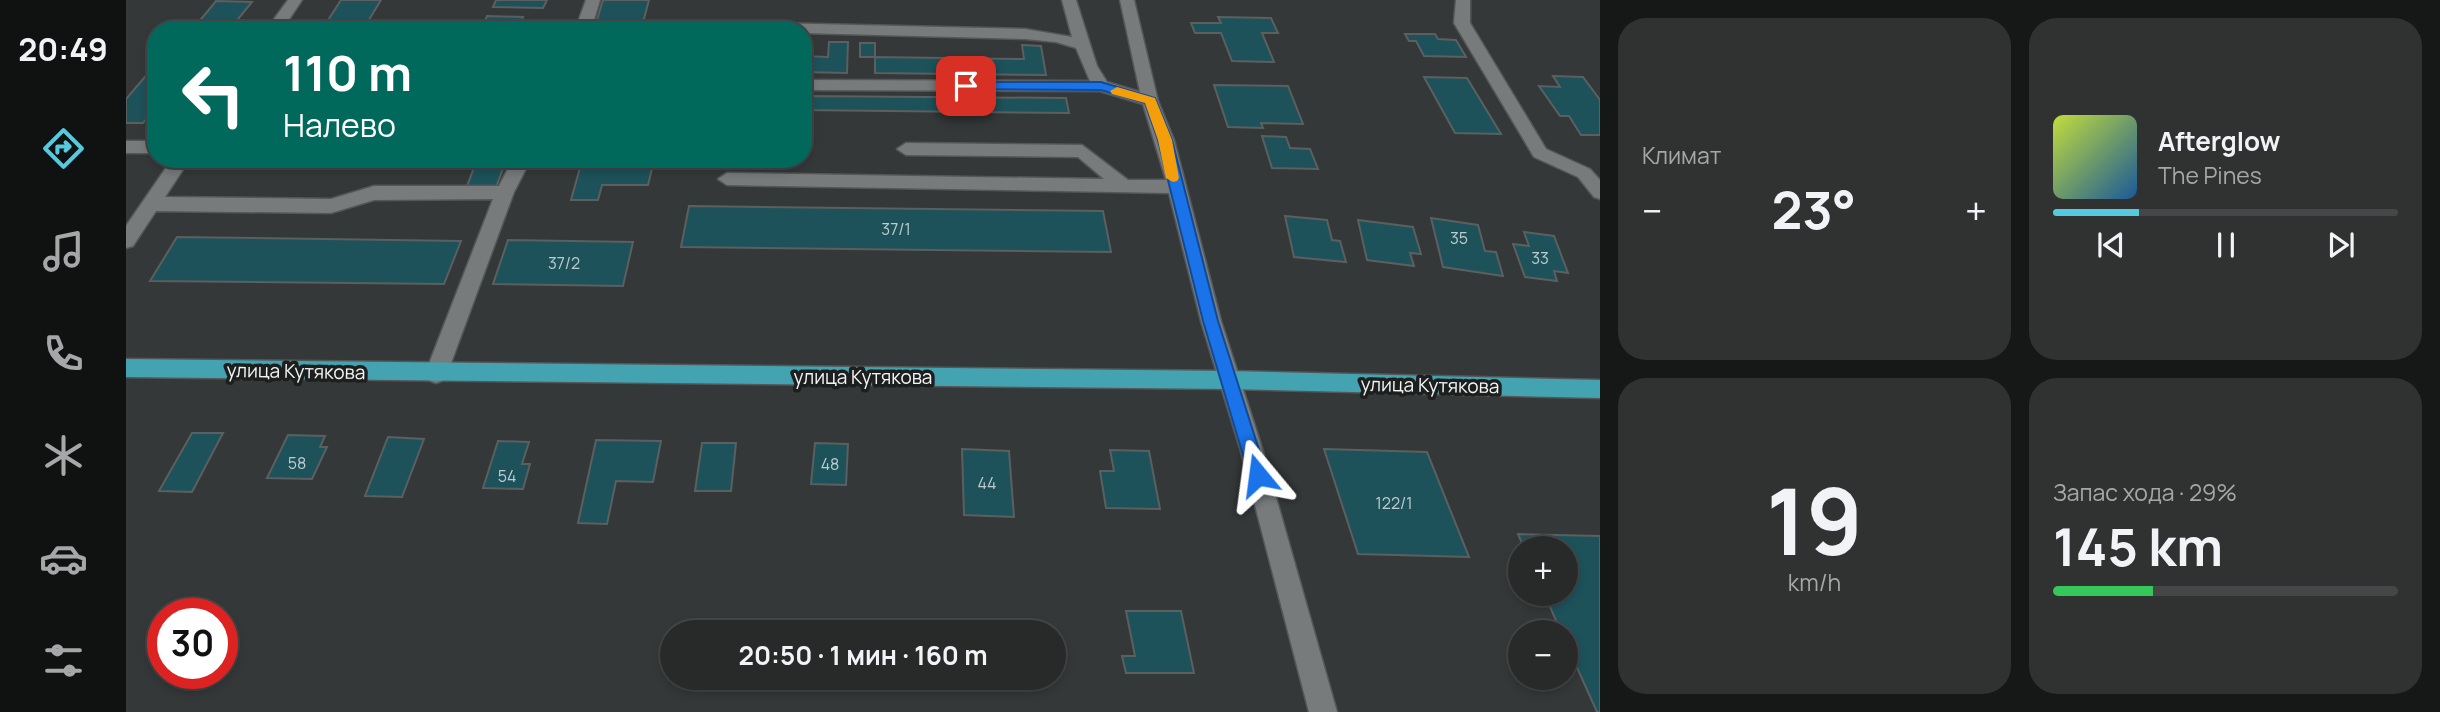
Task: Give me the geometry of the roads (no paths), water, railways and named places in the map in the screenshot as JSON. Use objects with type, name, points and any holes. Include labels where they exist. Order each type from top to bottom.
[{"type":"main road","name":"улица Кутякова","points":[[126,368],[436,374],[1230,380],[1600,389]]},
{"type":"street","points":[[280,21],[295,0]]},
{"type":"street","points":[[586,21],[593,0]]},
{"type":"street","points":[[1069,0],[1082,45],[1101,86]]},
{"type":"street","points":[[1127,0],[1150,101],[1165,140],[1175,187],[1323,712]]},
{"type":"street","points":[[1463,0],[1462,23],[1540,153],[1584,173],[1600,192]]},
{"type":"street","points":[[812,29],[1025,34],[1058,37],[1082,45]]},
{"type":"street","points":[[812,85],[1101,86],[1150,101]]},
{"type":"street","points":[[126,147],[147,147]]},
{"type":"street","points":[[906,149],[1082,150],[1124,186]]},
{"type":"street","points":[[126,241],[175,168]]},
{"type":"street","points":[[436,374],[505,192],[517,168]]},
{"type":"street","points":[[727,179],[1175,187]]},
{"type":"street","points":[[152,204],[331,206],[374,193],[505,192]]}]
